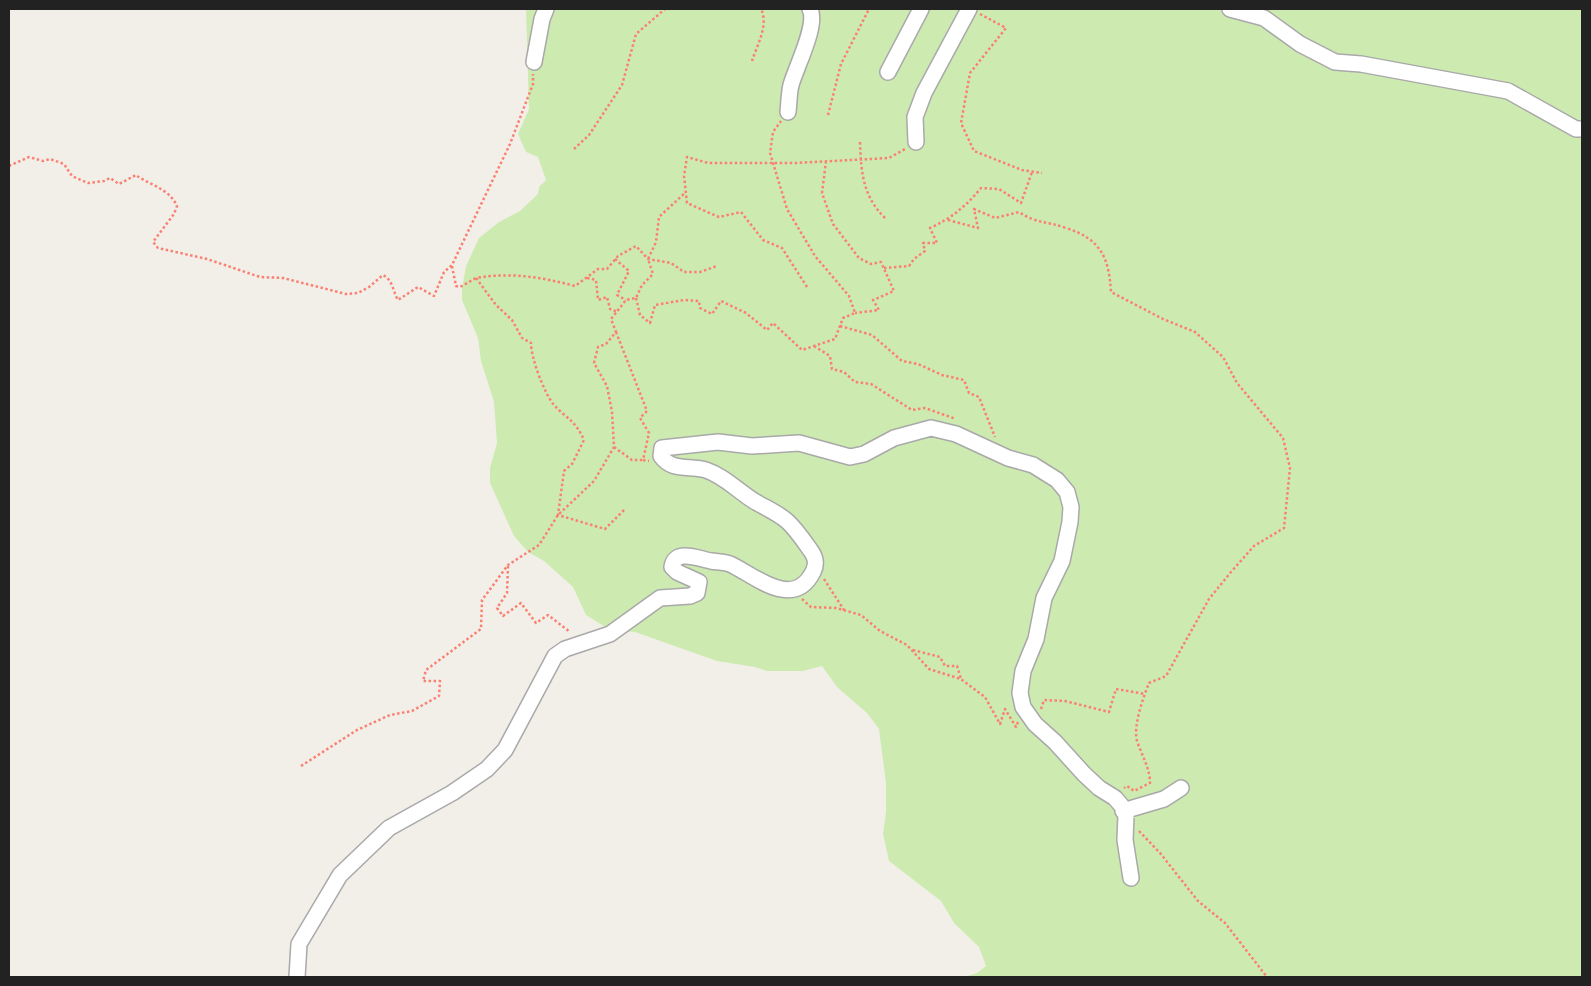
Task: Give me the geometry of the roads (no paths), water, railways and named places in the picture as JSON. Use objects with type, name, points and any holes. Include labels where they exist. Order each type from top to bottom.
[{"type":"street","points":[[534,62],[542,19],[546,9]]},
{"type":"street","points":[[788,112],[791,86],[809,34],[812,13],[810,9]]},
{"type":"street","points":[[888,72],[922,9]]},
{"type":"street","points":[[916,142],[915,117],[924,93],[969,9]]},
{"type":"street","points":[[1230,9],[1264,18],[1300,44],[1334,62],[1361,64],[1508,91],[1576,128],[1582,129]]},
{"type":"street","points":[[297,977],[299,944],[340,875],[389,828],[452,793],[488,769],[505,750],[555,656],[565,648],[610,634],[660,598],[690,596],[697,593],[699,582],[676,572],[672,567],[673,562],[679,557],[687,555],[729,564],[763,583],[782,590],[807,581],[815,566],[815,556],[787,520],[752,500],[727,481],[705,470],[676,467],[665,462],[661,456],[662,448],[718,442],[752,446],[799,443],[850,457],[864,454],[894,438],[931,428],[956,434],[1002,455],[1045,471],[1058,480],[1067,492],[1071,507],[1062,560],[1044,598],[1036,639],[1023,671],[1020,693],[1023,707],[1035,724],[1055,742],[1084,774],[1115,798],[1124,818],[1125,840],[1131,878]]},
{"type":"street","points":[[1124,818],[1164,799],[1181,788]]}]
